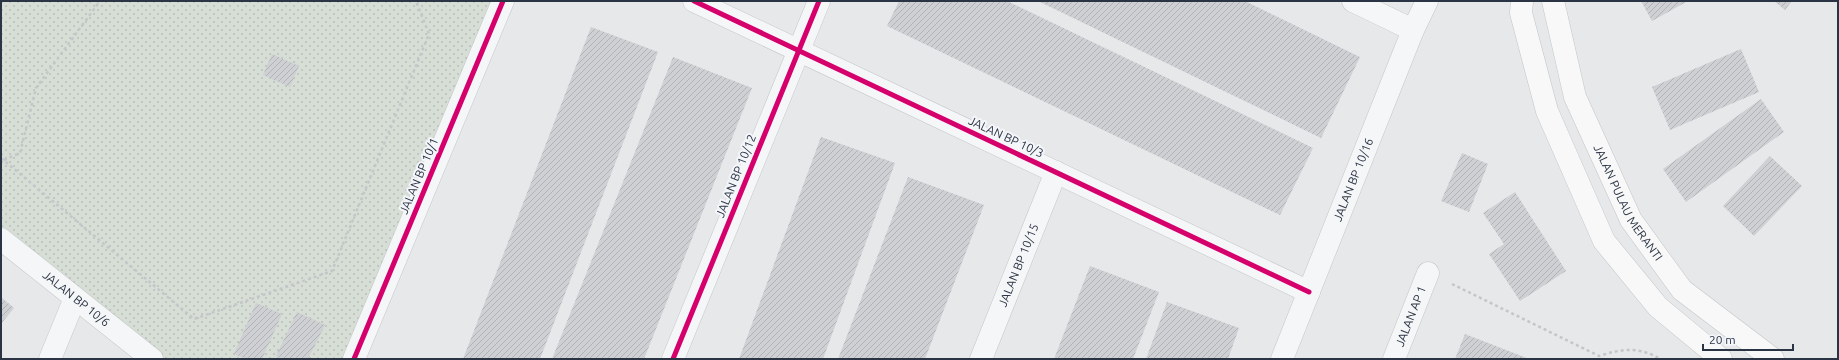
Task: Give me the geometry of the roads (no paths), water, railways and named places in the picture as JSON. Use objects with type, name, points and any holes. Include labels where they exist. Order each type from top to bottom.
[{"type":"main road","points":[[1522,1],[1521,13],[1547,111],[1604,240],[1658,307],[1721,359]]},
{"type":"main road","name":"JALAN PULAU MERANTI","points":[[1554,1],[1575,97],[1631,220],[1682,290],[1773,359]]},
{"type":"street","name":"JALAN BP 10/1","points":[[354,359],[502,1]]},
{"type":"street","name":"JALAN BP 10/3","points":[[694,1],[1309,292]]},
{"type":"street","name":"JALAN BP 10/12","points":[[673,359],[819,1]]},
{"type":"street","points":[[1353,1],[1413,30]]},
{"type":"street","name":"JALAN BP 10/16","points":[[1282,359],[1413,30],[1427,1]]},
{"type":"street","name":"JALAN BP 10/15","points":[[981,359],[1056,172]]},
{"type":"street","name":"JALAN BP 10/6","points":[[1,239],[152,359]]},
{"type":"street","name":"JALAN AP 1","points":[[1394,359],[1428,273]]},
{"type":"street","points":[[50,359],[75,298]]}]
